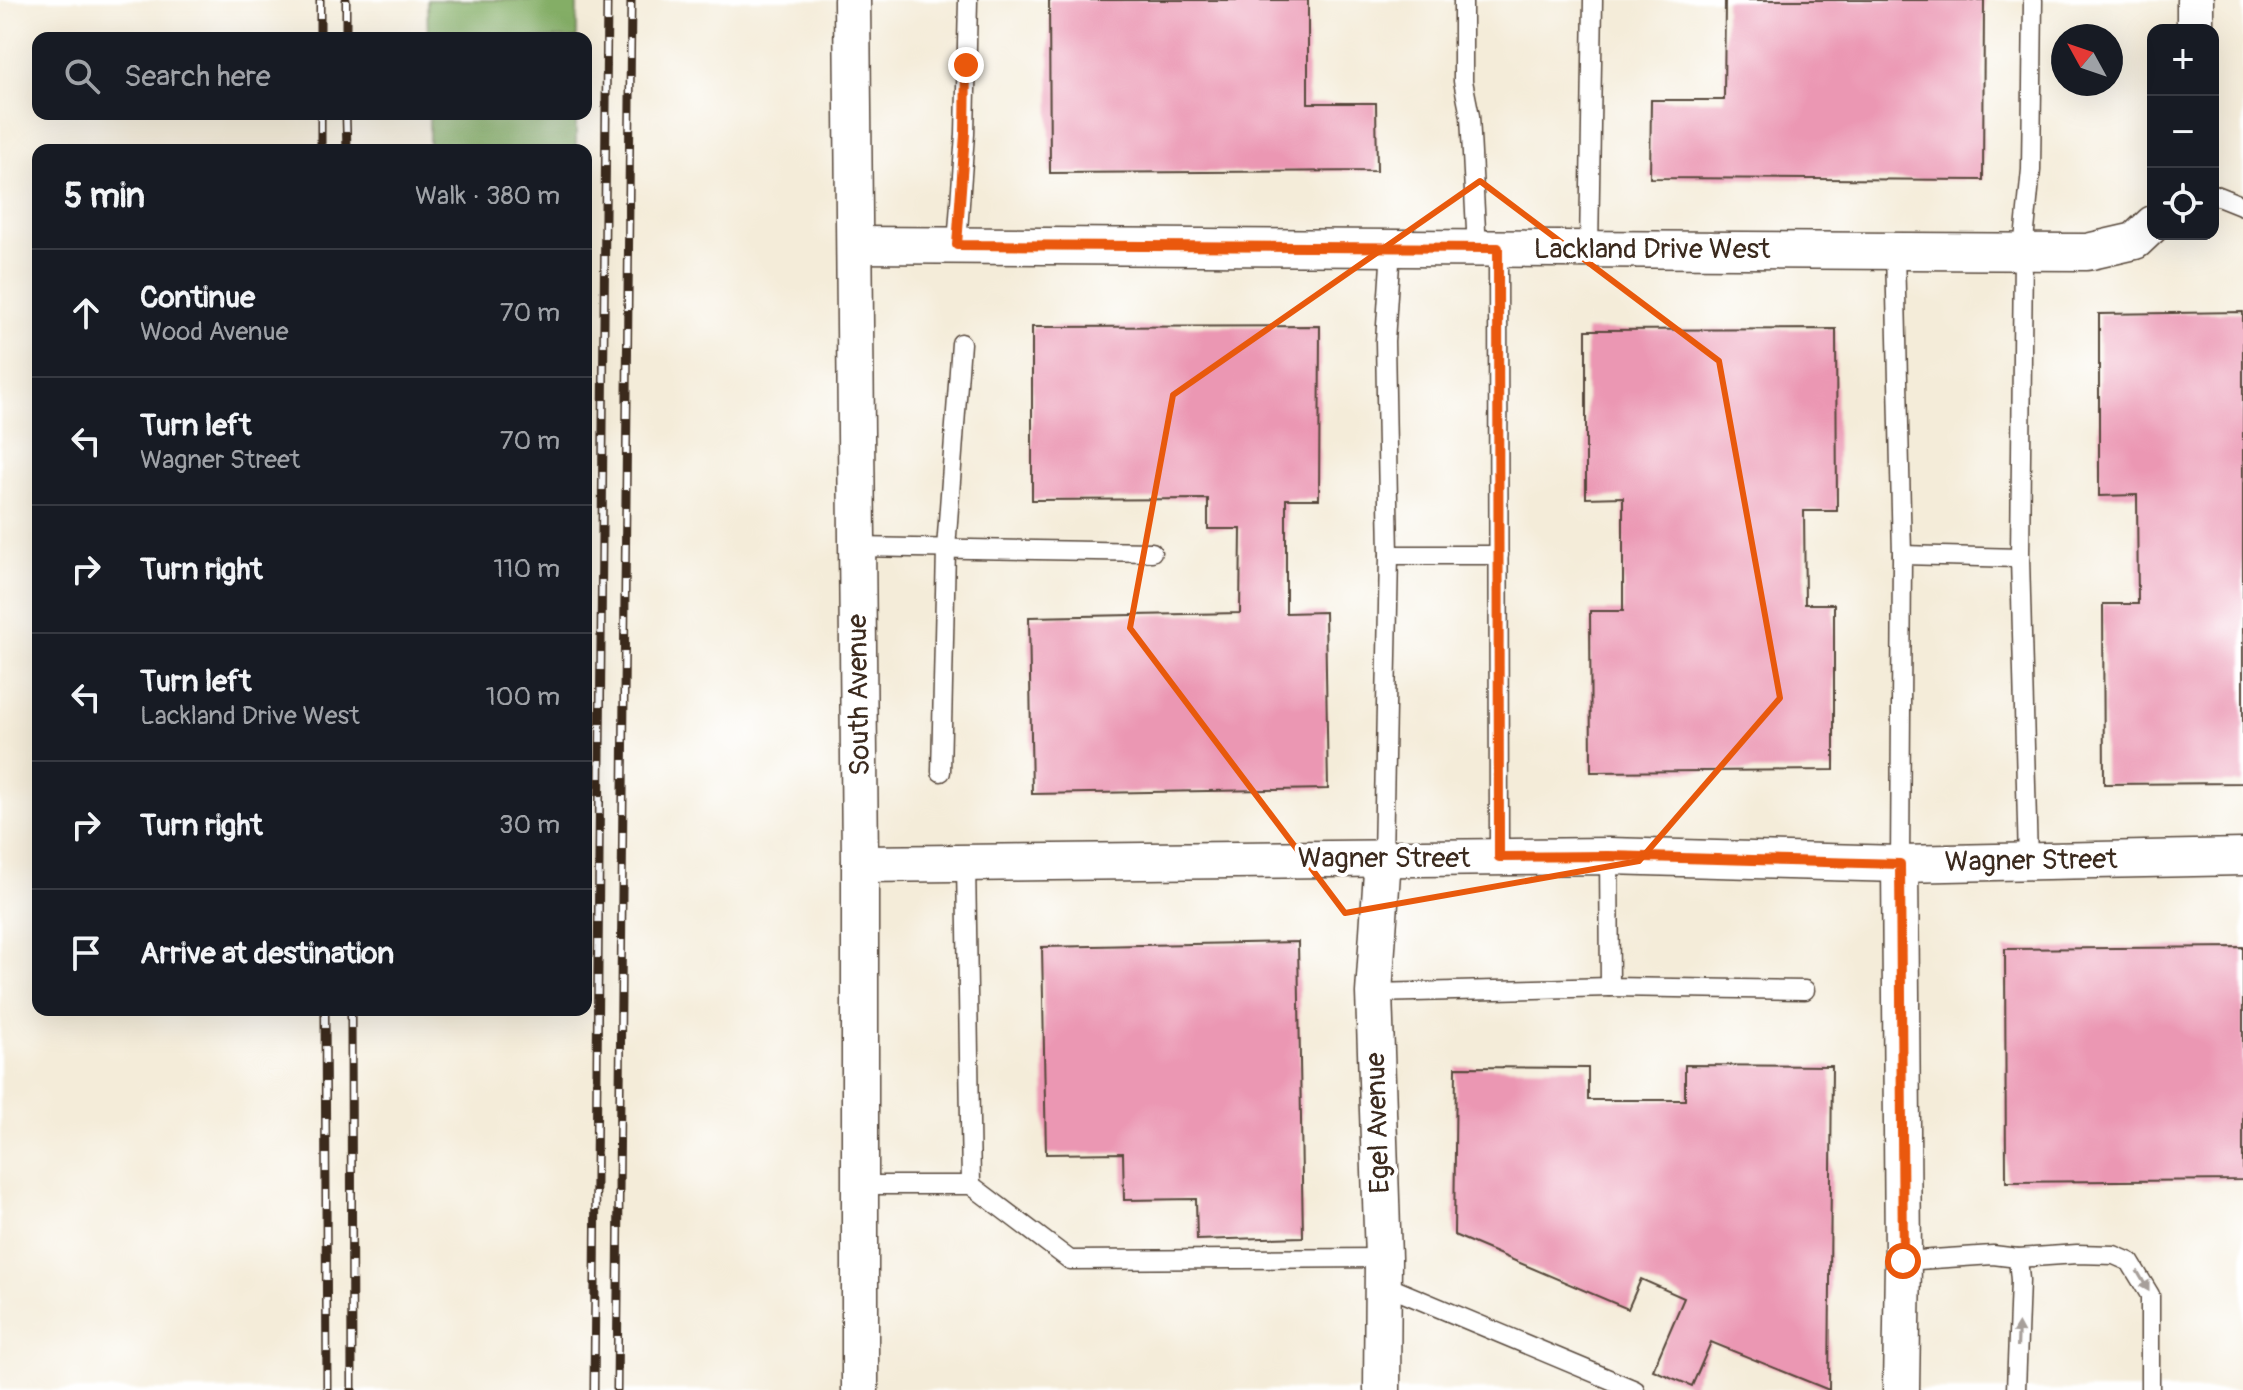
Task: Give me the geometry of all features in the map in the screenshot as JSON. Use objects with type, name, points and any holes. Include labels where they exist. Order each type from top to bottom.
[{"type":"street","name":"South Avenue","points":[[852,0],[860,864],[860,1390]]},
{"type":"street","points":[[2195,0],[2195,24]]},
{"type":"street","name":"Lackland Drive West","points":[[855,245],[2087,252],[2135,241],[2147,230]]},
{"type":"street","name":"Wagner Street","points":[[860,864],[1609,856],[1900,864],[2243,857]]},
{"type":"street","name":"Egel Avenue","points":[[1382,1390],[1374,993],[1383,857]]},
{"type":"street","points":[[1900,864],[1901,1390]]},
{"type":"lane","points":[[957,245],[965,134],[968,0]]},
{"type":"lane","points":[[1463,0],[1463,81],[1488,248],[1499,555],[1499,857]]},
{"type":"lane","points":[[1589,249],[1593,0]]},
{"type":"lane","points":[[2028,861],[2020,558],[2023,251],[2031,170],[2033,0]]},
{"type":"lane","points":[[2219,196],[2243,206]]},
{"type":"lane","points":[[1383,857],[1389,555],[1385,341],[1391,248]]},
{"type":"lane","points":[[1895,250],[1902,555],[1900,864]]},
{"type":"lane","points":[[941,772],[946,549],[961,343]]},
{"type":"lane","points":[[857,547],[1152,552]]},
{"type":"lane","points":[[1389,555],[1499,555]]},
{"type":"lane","points":[[1902,555],[2020,558]]},
{"type":"lane","points":[[1609,856],[1610,987]]},
{"type":"lane","points":[[966,863],[971,1185]]},
{"type":"lane","points":[[1374,993],[1610,987],[1805,990]]},
{"type":"lane","points":[[860,1185],[971,1185],[1070,1260],[1382,1271],[1635,1390]]},
{"type":"lane","points":[[1903,1261],[2077,1254],[2114,1255],[2130,1262],[2150,1295],[2150,1390]]},
{"type":"lane","points":[[2016,1390],[2018,1258]]},
{"type":"highlighted area","points":[[1480,181],[1719,361],[1780,698],[1639,861],[1345,913],[1130,628],[1173,395]]},
{"type":"green space","points":[[427,0],[577,0],[577,32],[428,32]]},
{"type":"green space","points":[[429,120],[576,120],[576,144],[429,144]]},
{"type":"building","points":[[1049,0],[1308,0],[1308,103],[1376,103],[1377,171],[1050,173]]},
{"type":"building","points":[[1725,0],[1984,0],[1983,180],[1650,178],[1651,100],[1724,100]]},
{"type":"building","points":[[2243,312],[2243,783],[2104,784],[2103,604],[2138,604],[2137,495],[2099,496],[2099,314]]},
{"type":"building","points":[[1320,326],[1319,499],[1286,499],[1286,613],[1325,612],[1328,789],[1032,794],[1029,617],[1240,613],[1241,529],[1208,529],[1208,499],[1032,500],[1032,327]]},
{"type":"building","points":[[1836,329],[1837,511],[1804,511],[1805,604],[1834,604],[1834,770],[1591,772],[1590,611],[1623,611],[1623,497],[1586,498],[1586,330]]},
{"type":"building","points":[[1298,942],[1303,1237],[1197,1240],[1196,1199],[1124,1200],[1123,1153],[1046,1154],[1042,947]]},
{"type":"building","points":[[2243,947],[2243,1180],[2006,1182],[2005,949]]},
{"type":"building","points":[[1685,1065],[1832,1066],[1829,1390],[1711,1342],[1692,1386],[1653,1370],[1684,1298],[1641,1279],[1628,1309],[1454,1235],[1456,1067],[1588,1068],[1588,1100],[1685,1100]]},
{"type":"railway","points":[[320,0],[320,32]]},
{"type":"railway","points":[[346,0],[346,32]]},
{"type":"railway","points":[[594,1390],[607,0]]},
{"type":"railway","points":[[617,1390],[631,0]]},
{"type":"railway","points":[[321,120],[321,144]]},
{"type":"railway","points":[[346,120],[347,144]]},
{"type":"railway","points":[[325,1016],[327,1390]]},
{"type":"railway","points":[[351,1016],[352,1390]]},
{"type":"route","points":[[966,65],[965,134],[957,245],[1498,248],[1499,857],[1609,856],[1900,864],[1903,1261]]}]
